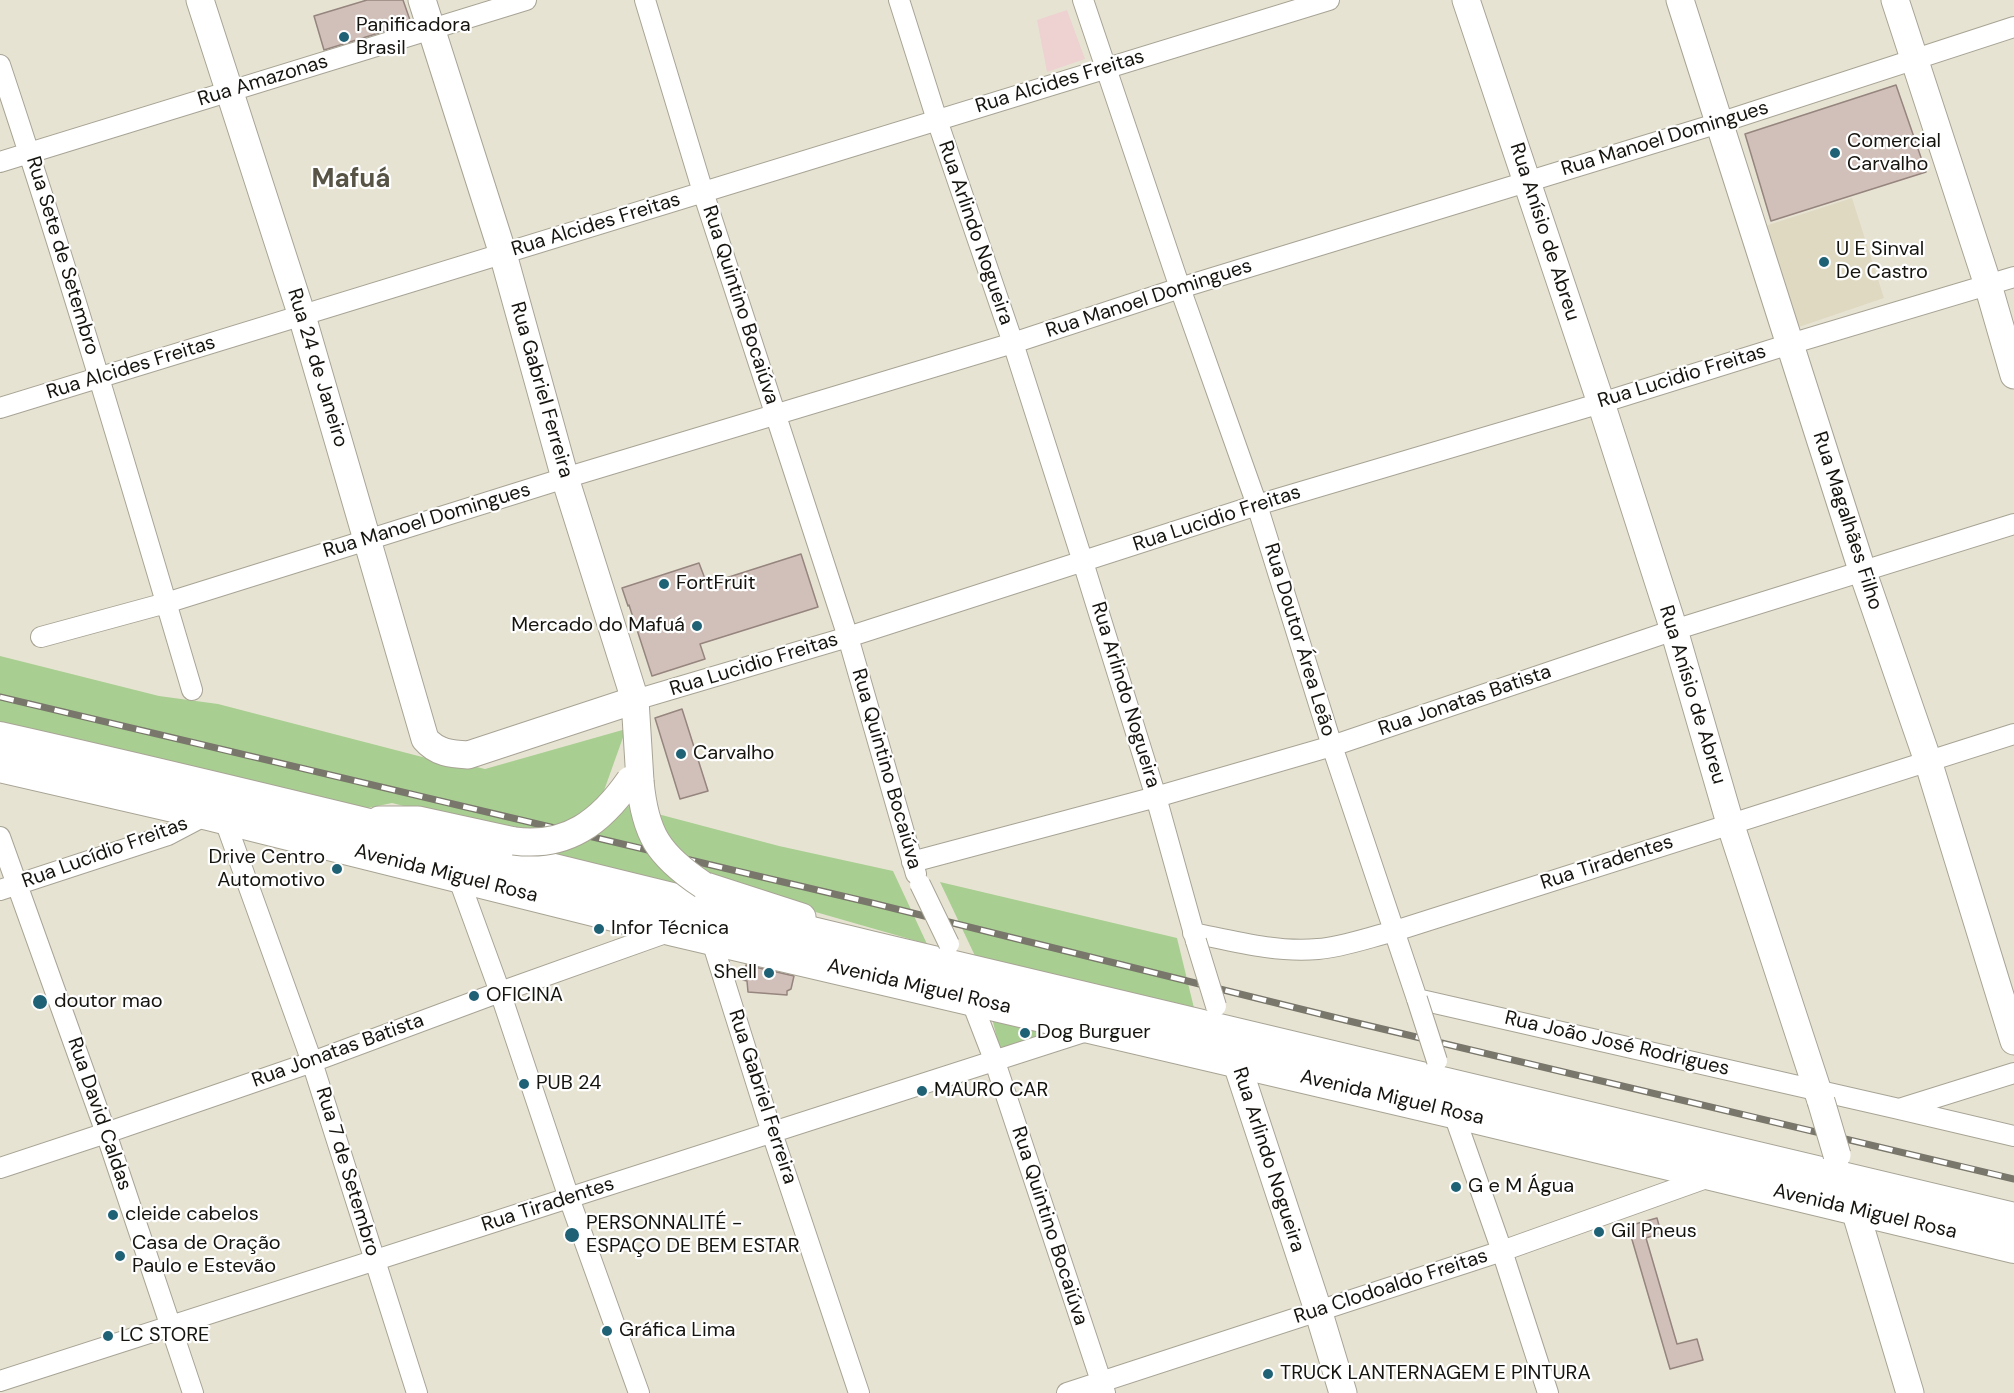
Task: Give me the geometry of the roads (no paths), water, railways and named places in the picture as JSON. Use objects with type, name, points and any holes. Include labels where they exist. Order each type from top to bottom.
[{"type":"main road","name":"Rua 24 de Janeiro","points":[[200,0],[302,316],[425,740]]},
{"type":"main road","name":"Rua Gabriel Ferreira","points":[[422,0],[503,254],[565,478],[635,700],[636,775],[650,832],[671,860],[703,885],[819,922],[871,948]]},
{"type":"main road","name":"Rua Anísio de Abreu","points":[[1466,0],[1528,181],[1674,630],[1730,823],[1819,1095],[1911,1393]]},
{"type":"main road","name":"Rua Magalhães Filho","points":[[1680,0],[1862,570],[1928,761],[2014,1041]]},
{"type":"main road","points":[[1895,0],[1988,285],[2014,375]]},
{"type":"main road","name":"Rua Lucidio Freitas","points":[[425,740],[433,748],[449,754],[468,755],[635,700]]},
{"type":"main road","name":"Avenida Miguel Rosa","points":[[0,738],[130,781],[216,816],[674,930],[1453,1112],[2014,1247]]},
{"type":"main road","name":"Avenida Miguel Rosa","points":[[0,766],[130,781],[350,820],[871,948],[953,956],[1841,1166],[2014,1219]]},
{"type":"main road","points":[[350,820],[418,820],[514,841],[542,842],[573,834],[588,827],[613,804],[636,775]]},
{"type":"main road","name":"Rua Arlindo Nogueira","points":[[1236,1061],[1343,1393]]},
{"type":"street","name":"Rua Amazonas","points":[[0,162],[526,0]]},
{"type":"street","name":"Rua Quintino Bocaiúva","points":[[645,0],[703,192],[848,637],[912,862],[971,999],[995,1062],[1103,1387]]},
{"type":"street","name":"Rua Arlindo Nogueira","points":[[899,0],[1083,562],[1156,797],[1220,1019],[1236,1061]]},
{"type":"street","name":"Rua Doutor Área Leão","points":[[1083,0],[1180,288],[1257,505],[1332,746],[1548,1393]]},
{"type":"street","name":"Rua Alcides Freitas","points":[[0,408],[1329,0]]},
{"type":"street","name":"Rua Manoel Domingues","points":[[41,637],[166,603],[565,478],[1013,344],[1180,288],[1719,123],[2014,27]]},
{"type":"street","name":"Rua Sete de Setembro","points":[[0,65],[99,377],[192,690]]},
{"type":"street","name":"Rua Lucidio Freitas","points":[[635,700],[848,637],[1257,505],[2014,277]]},
{"type":"street","name":"Rua Jonatas Batista","points":[[912,862],[1156,797],[1332,746],[1674,630],[2014,524]]},
{"type":"street","name":"Rua Tiradentes","points":[[1195,937],[1289,949],[1318,949],[1395,931],[2014,734]]},
{"type":"street","name":"Rua Lucídio Freitas","points":[[9,887],[168,836],[216,816]]},
{"type":"street","name":"Rua 7 de Setembro","points":[[216,816],[312,1062],[417,1393]]},
{"type":"street","name":"Rua David Caldas","points":[[0,837],[9,887],[106,1133],[193,1393]]},
{"type":"street","points":[[458,877],[639,1393]]},
{"type":"street","name":"Rua Jonatas Batista","points":[[0,1168],[312,1062],[674,930]]},
{"type":"street","name":"Rua Gabriel Ferreira","points":[[711,938],[772,1133],[859,1393]]},
{"type":"street","name":"Rua João José Rodrigues","points":[[1417,999],[1819,1095]]},
{"type":"street","name":"Rua Tiradentes","points":[[0,1381],[1095,1029]]},
{"type":"street","points":[[1899,1109],[2014,1073]]},
{"type":"street","points":[[1819,1095],[1899,1109],[2014,1136]]},
{"type":"street","name":"Rua Clodoaldo Freitas","points":[[1067,1393],[1103,1387],[1318,1311],[1502,1251],[1713,1176]]},
{"type":"railway","points":[[0,697],[872,903],[1349,1021],[2014,1179]]},
{"type":"place","name":"Panificadora Brasil","points":[[344,37]]},
{"type":"place","name":"Comercial Carvalho","points":[[1835,153]]},
{"type":"place","name":"U E Sinval De Castro","points":[[1824,262]]},
{"type":"place","name":"FortFruit","points":[[664,584]]},
{"type":"place","name":"Mercado do Mafuá","points":[[697,626]]},
{"type":"place","name":"Carvalho","points":[[681,754]]},
{"type":"place","name":"Drive Centro Automotivo","points":[[337,869]]},
{"type":"place","name":"Infor Técnica","points":[[599,929]]},
{"type":"place","name":"Shell","points":[[769,973]]},
{"type":"place","name":"OFICINA","points":[[474,996]]},
{"type":"place","name":"doutor mao","points":[[40,1002]]},
{"type":"place","name":"Dog Burguer","points":[[1025,1033]]},
{"type":"place","name":"PUB 24","points":[[524,1084]]},
{"type":"place","name":"MAURO CAR","points":[[922,1091]]},
{"type":"place","name":"G e M Água","points":[[1456,1187]]},
{"type":"place","name":"cleide cabelos","points":[[113,1215]]},
{"type":"place","name":"Gil Pneus","points":[[1599,1232]]},
{"type":"place","name":"PERSONNALITÉ - ESPAÇO DE BEM ESTAR","points":[[572,1235]]},
{"type":"place","name":"Casa de Oração Paulo e Estevão","points":[[120,1256]]},
{"type":"place","name":"Gráfica Lima","points":[[607,1331]]},
{"type":"place","name":"LC STORE","points":[[108,1336]]},
{"type":"place","name":"TRUCK LANTERNAGEM E PINTURA","points":[[1268,1374]]},
{"type":"district","name":"Mafuá","points":[[351,180]]}]
